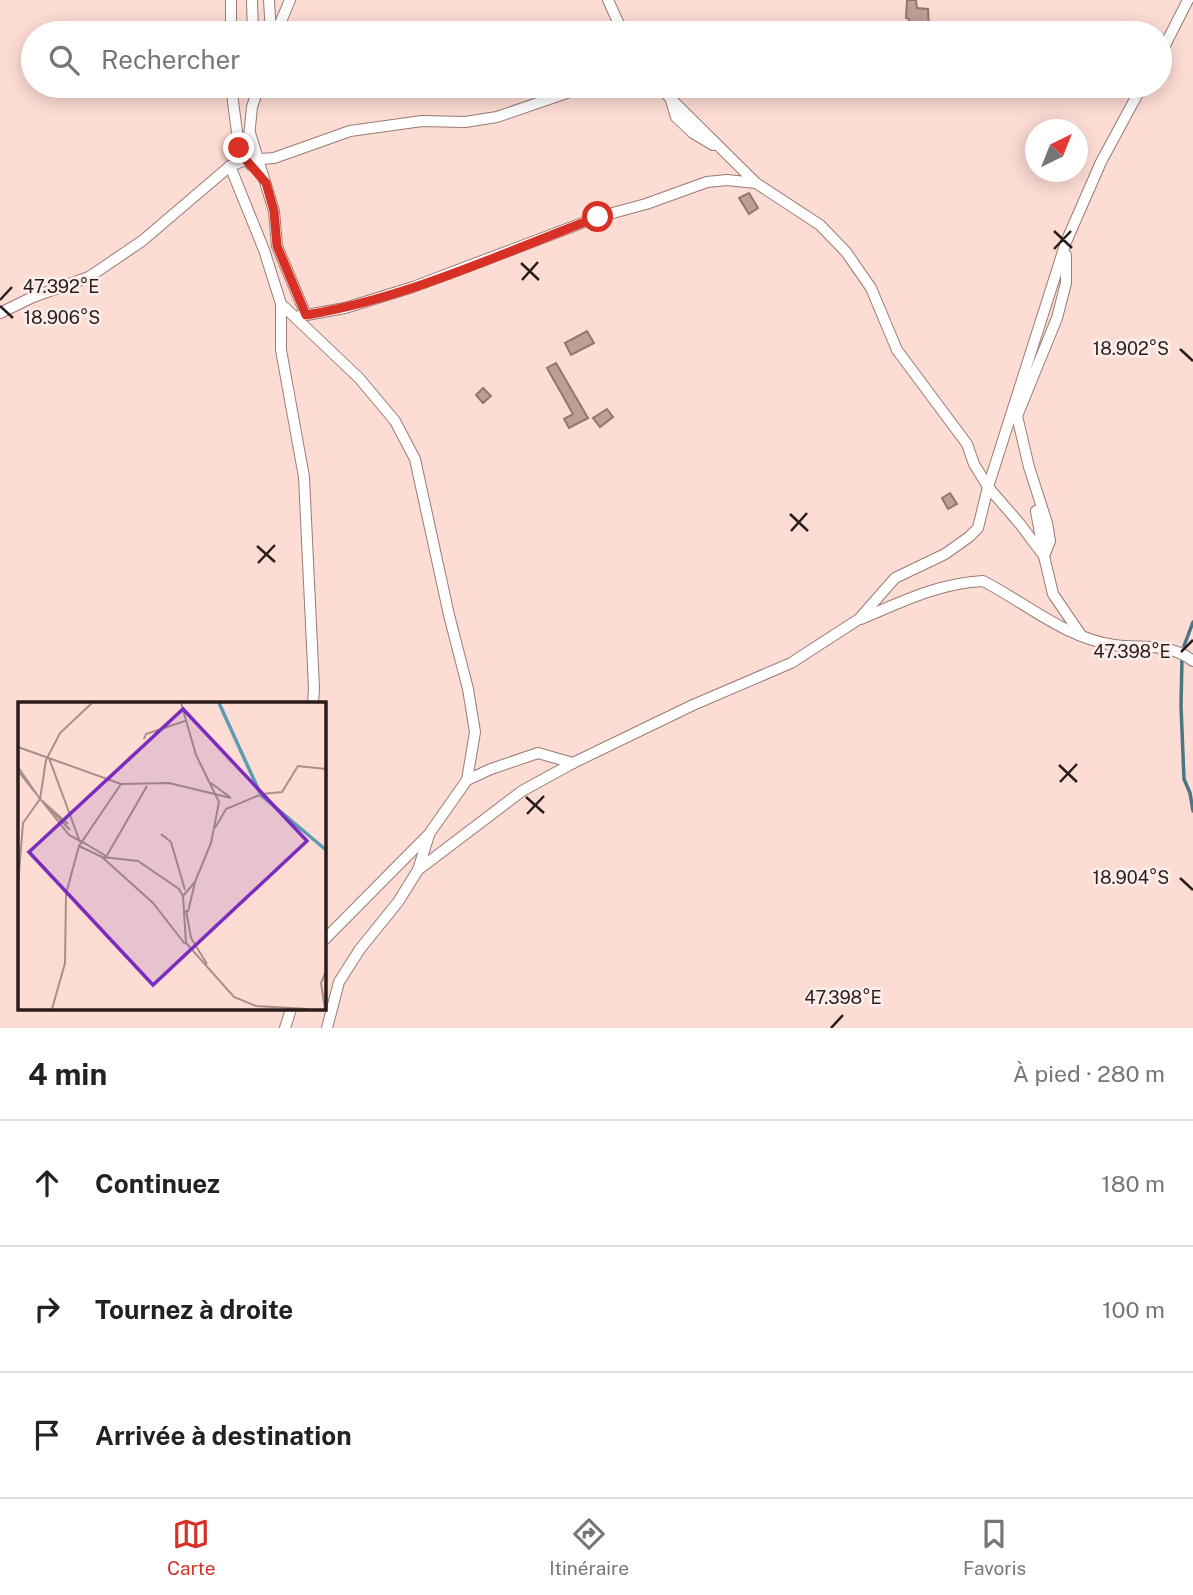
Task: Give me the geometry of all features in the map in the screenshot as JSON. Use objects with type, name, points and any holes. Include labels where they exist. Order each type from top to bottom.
[{"type":"street","points":[[231,0],[231,21]]},
{"type":"street","points":[[252,0],[253,21]]},
{"type":"street","points":[[269,0],[272,21]]},
{"type":"street","points":[[280,21],[290,0]]},
{"type":"street","points":[[608,0],[618,21]]},
{"type":"street","points":[[1172,31],[1188,0]]},
{"type":"street","points":[[233,98],[239,148],[266,183]]},
{"type":"street","points":[[238,184],[246,160],[252,98]]},
{"type":"street","points":[[252,107],[255,98]]},
{"type":"street","points":[[0,313],[33,297],[89,277],[142,241],[230,166],[246,160],[274,158],[351,131],[422,121],[465,122],[497,117],[552,98]]},
{"type":"street","points":[[672,98],[756,183],[820,225],[846,252],[872,288],[897,350],[967,444],[974,464],[988,487],[1044,556],[1053,594],[1082,638]]},
{"type":"street","points":[[859,620],[895,578],[945,554],[978,528],[988,487],[1016,411],[1066,242],[1101,162],[1136,98]]},
{"type":"street","points":[[250,133],[274,211],[277,246],[300,316]]},
{"type":"street","points":[[230,166],[264,250],[281,304],[281,350],[304,477],[313,702]]},
{"type":"street","points":[[300,316],[345,308],[413,287],[598,217],[646,204],[707,181],[756,183]]},
{"type":"street","points":[[281,304],[300,316],[359,378],[395,421],[415,459],[468,690],[475,732],[467,780],[429,834],[326,938]]},
{"type":"street","points":[[1016,411],[1029,467],[1047,523],[1050,541],[1044,556]]},
{"type":"street","points":[[418,870],[522,792],[573,763],[693,705],[790,663],[859,620],[930,590],[964,582],[983,581],[1082,638],[1114,645],[1168,649],[1193,661]]},
{"type":"street","points":[[467,780],[538,753],[573,763]]},
{"type":"street","points":[[327,1028],[339,982],[360,949],[398,902],[418,870],[429,834]]},
{"type":"street","points":[[285,1010],[285,1028]]},
{"type":"street","points":[[285,1028],[291,1010]]},
{"type":"building","points":[[907,0],[916,0],[917,8],[928,9],[929,21],[909,21],[906,18]]},
{"type":"building","points":[[749,193],[758,208],[749,214],[739,198]]},
{"type":"building","points":[[587,331],[594,343],[571,355],[565,343]]},
{"type":"building","points":[[556,363],[588,418],[569,428],[564,419],[573,414],[547,368]]},
{"type":"building","points":[[483,388],[491,396],[483,403],[476,395]]},
{"type":"building","points":[[607,409],[613,417],[600,427],[593,418]]},
{"type":"building","points":[[950,493],[957,504],[948,509],[942,498]]},
{"type":"waterway","points":[[1184,646],[1193,622]]},
{"type":"waterway","points":[[1182,657],[1184,779],[1193,811]]},
{"type":"route","points":[[239,148],[266,183],[274,211],[277,246],[306,315],[345,308],[413,287],[598,217]]}]
